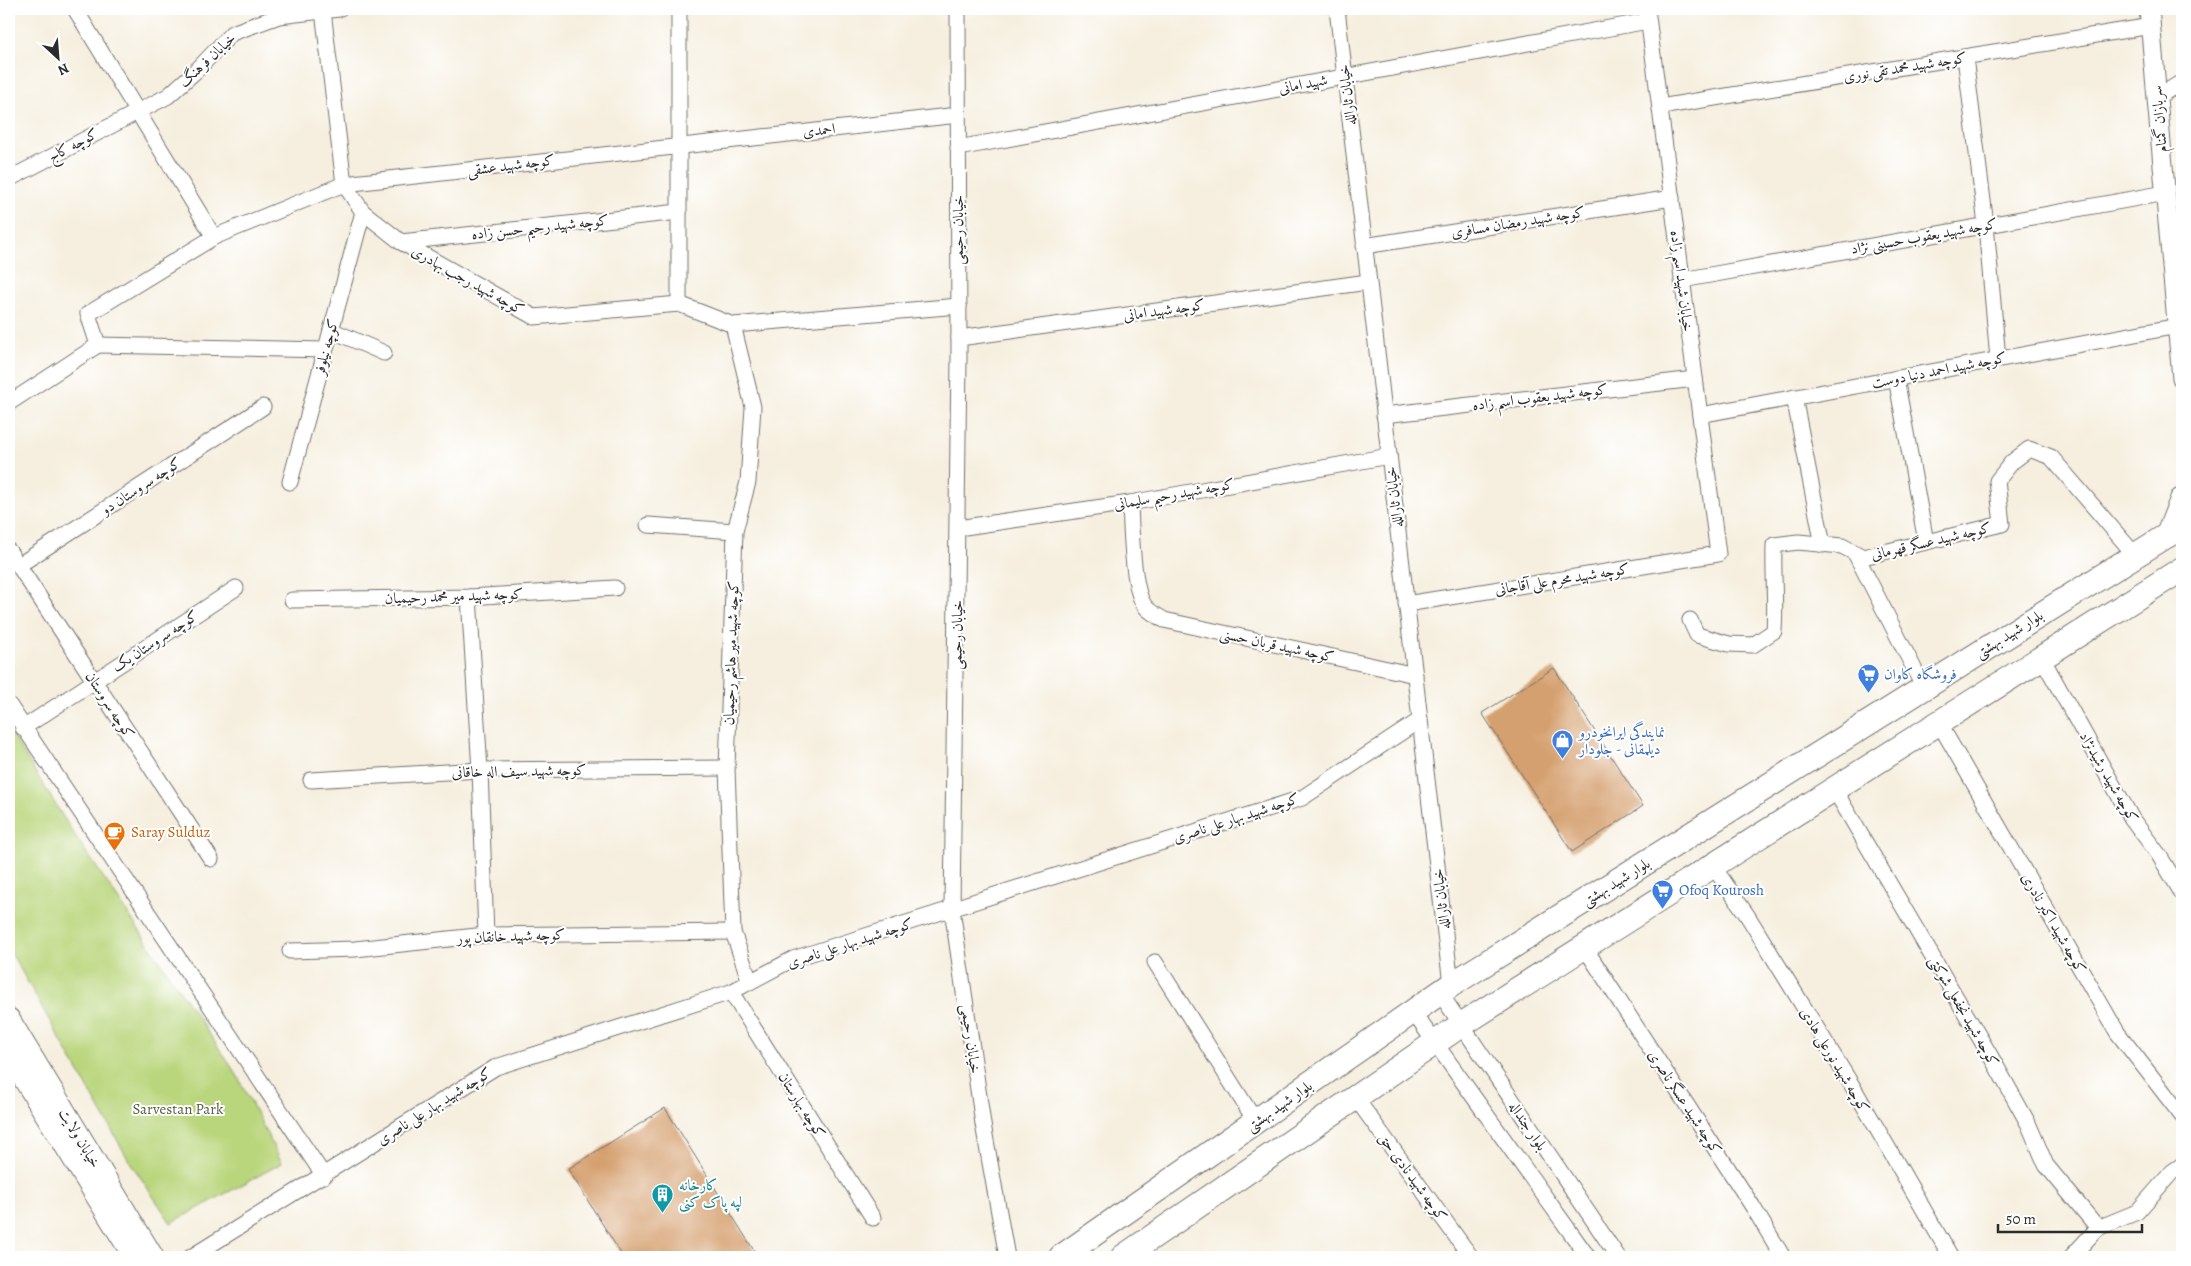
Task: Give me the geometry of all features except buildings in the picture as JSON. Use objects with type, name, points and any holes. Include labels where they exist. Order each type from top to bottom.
[{"type":"main road","points":[[2175,530],[2182,500]]},
{"type":"main road","name":"بلوار شهید بهشتی","points":[[1062,1257],[1446,989],[2175,530]]},
{"type":"main road","points":[[1123,1257],[1461,1025],[2182,569]]},
{"type":"main road","name":"خیابان ولایت","points":[[9,1019],[153,1257]]},
{"type":"main road","name":"خیابان ولایت","points":[[9,1056],[134,1257]]},
{"type":"street","points":[[75,9],[214,237]]},
{"type":"street","name":"خیابان فرهنگ","points":[[138,111],[168,96],[198,69],[232,33],[279,16],[340,9]]},
{"type":"street","points":[[679,9],[679,304]]},
{"type":"street","name":"خیابان رحیمی","points":[[958,9],[958,528],[952,909],[983,1124],[1007,1257]]},
{"type":"street","name":"خیابان ثارالله","points":[[1336,9],[1415,675],[1446,989]]},
{"type":"street","points":[[323,11],[344,184]]},
{"type":"street","name":"شهید امانی","points":[[958,148],[1344,76],[1648,15]]},
{"type":"street","name":"خیابان شهید اسم زاده","points":[[1648,15],[1718,554]]},
{"type":"street","name":"کوچه شهید محمد تقی نوری","points":[[1660,107],[1965,57],[2150,18]]},
{"type":"street","name":"سربازان گمنام","points":[[2150,18],[2166,193],[2176,232],[2178,326],[2182,378]]},
{"type":"street","points":[[1965,57],[1986,225],[1998,359]]},
{"type":"street","points":[[2157,98],[2182,82]]},
{"type":"street","name":"کوچه کاج","points":[[9,179],[138,111]]},
{"type":"street","name":"احمدی","points":[[679,145],[958,115]]},
{"type":"street","name":"کوچه شهید عشقی","points":[[98,345],[88,314],[214,237],[344,184],[679,145]]},
{"type":"street","name":"کوچه شهید رجب بهادری","points":[[344,184],[363,212],[401,242],[534,317],[679,304],[733,325]]},
{"type":"street","name":"کوچه شهید یعقوب حسینی نژاد","points":[[1682,280],[2166,193]]},
{"type":"street","name":"کوچه شهید رمضان مسافری","points":[[1364,246],[1672,198]]},
{"type":"street","name":"کوچه نیلوفر","points":[[290,482],[363,212]]},
{"type":"street","name":"کوچه شهید رحیم حسن زاده","points":[[401,242],[679,212]]},
{"type":"street","name":"کوچه شهید امانی","points":[[959,338],[1368,282]]},
{"type":"street","points":[[733,325],[959,306]]},
{"type":"street","name":"کوچه شهید میر هاشم رحیمیان","points":[[733,325],[753,407],[748,482],[735,531],[727,768],[732,932],[750,982]]},
{"type":"street","name":"کوچه شهید احمد دنیا دوست","points":[[1700,415],[2178,326]]},
{"type":"street","points":[[331,330],[384,353]]},
{"type":"street","points":[[9,404],[98,345],[326,350]]},
{"type":"street","points":[[1896,378],[1926,542]]},
{"type":"street","name":"کوچه شهید یعقوب اسم زاده","points":[[1384,415],[1695,379]]},
{"type":"street","points":[[1794,397],[1823,545]]},
{"type":"street","name":"کوچه سروستان دو","points":[[19,565],[262,407]]},
{"type":"street","name":"کوچه شهید عسگر قهرمانی","points":[[1690,620],[1697,635],[1729,644],[1753,644],[1774,631],[1776,595],[1773,565],[1774,545],[1798,542],[1842,546],[1863,557],[2002,524],[1997,481],[2012,462],[2029,449],[2051,458],[2135,556]]},
{"type":"street","name":"کوچه شهید رحیم سلیمانی","points":[[958,528],[1130,502],[1389,456]]},
{"type":"street","name":"کوچه شهید قربان حسنی","points":[[1130,502],[1134,564],[1144,606],[1164,620],[1415,675]]},
{"type":"street","points":[[648,525],[735,531]]},
{"type":"street","name":"کوچه سروستان","points":[[9,550],[211,860]]},
{"type":"street","points":[[1855,553],[1924,688]]},
{"type":"street","name":"کوچه شهید محرم علی آقاجانی","points":[[1406,604],[1718,554]]},
{"type":"street","name":"کوچه سروستان یک","points":[[23,728],[236,588]]},
{"type":"street","name":"کوچه شهید میر محمد رحیمیان","points":[[292,600],[469,597],[615,588]]},
{"type":"street","points":[[469,597],[480,770],[486,935]]},
{"type":"street","name":"کوچه شهید رشیدنژاد","points":[[2042,658],[2132,819],[2159,855],[2182,893]]},
{"type":"street","points":[[9,705],[324,1176]]},
{"type":"street","name":"کوچه شهید بهار علی ناصری","points":[[191,1257],[324,1176],[496,1067],[731,992],[793,959],[1302,798],[1420,720]]},
{"type":"street","name":"کوچه شهید اکبر نادری","points":[[1939,723],[2117,1032],[2182,1116]]},
{"type":"street","name":"کوچه شهید سیف اله خاقانی","points":[[311,780],[480,770],[727,768]]},
{"type":"street","name":"کوچه شهید نجفعلی شوکتی","points":[[1834,789],[2028,1123],[2046,1164],[2098,1228]]},
{"type":"street","name":"کوچه شهید نورعلی هادی","points":[[1713,866],[1747,914],[1853,1087],[1951,1257]]},
{"type":"street","name":"کوچه شهید خانقان پور","points":[[290,951],[355,949],[486,935],[732,932]]},
{"type":"street","name":"کوچه شهید عسگر ناصری","points":[[1585,948],[1753,1207],[1783,1257]]},
{"type":"street","points":[[1155,962],[1256,1122]]},
{"type":"street","name":"بلوار جنداله","points":[[1446,989],[1461,1025],[1618,1257]]},
{"type":"street","name":"کوچه بهارستان","points":[[731,992],[873,1218]]},
{"type":"street","name":"بلوار جنداله","points":[[1413,1012],[1588,1257]]},
{"type":"street","name":"کوچه شهید نادی حق","points":[[1355,1097],[1471,1257]]},
{"type":"street","points":[[2071,1257],[2098,1228],[2137,1212],[2172,1172],[2182,1165]]},
{"type":"green space","name":"Sarvestan Park","points":[[9,730],[72,831],[237,1075],[282,1163],[171,1223],[128,1159],[9,949]]},
{"type":"place","name":"فروشگاه کاوان","points":[[1868,693]]},
{"type":"place","name":"نمایندگی ایرانخودرو دیلمقانی - جلودار","points":[[1563,760]]},
{"type":"place","name":"Saray Sulduz","points":[[115,851]]},
{"type":"place","name":"Ofoq Kourosh","points":[[1663,909]]},
{"type":"place","name":"کارخانه لپه پاک کنی","points":[[663,1213]]}]
